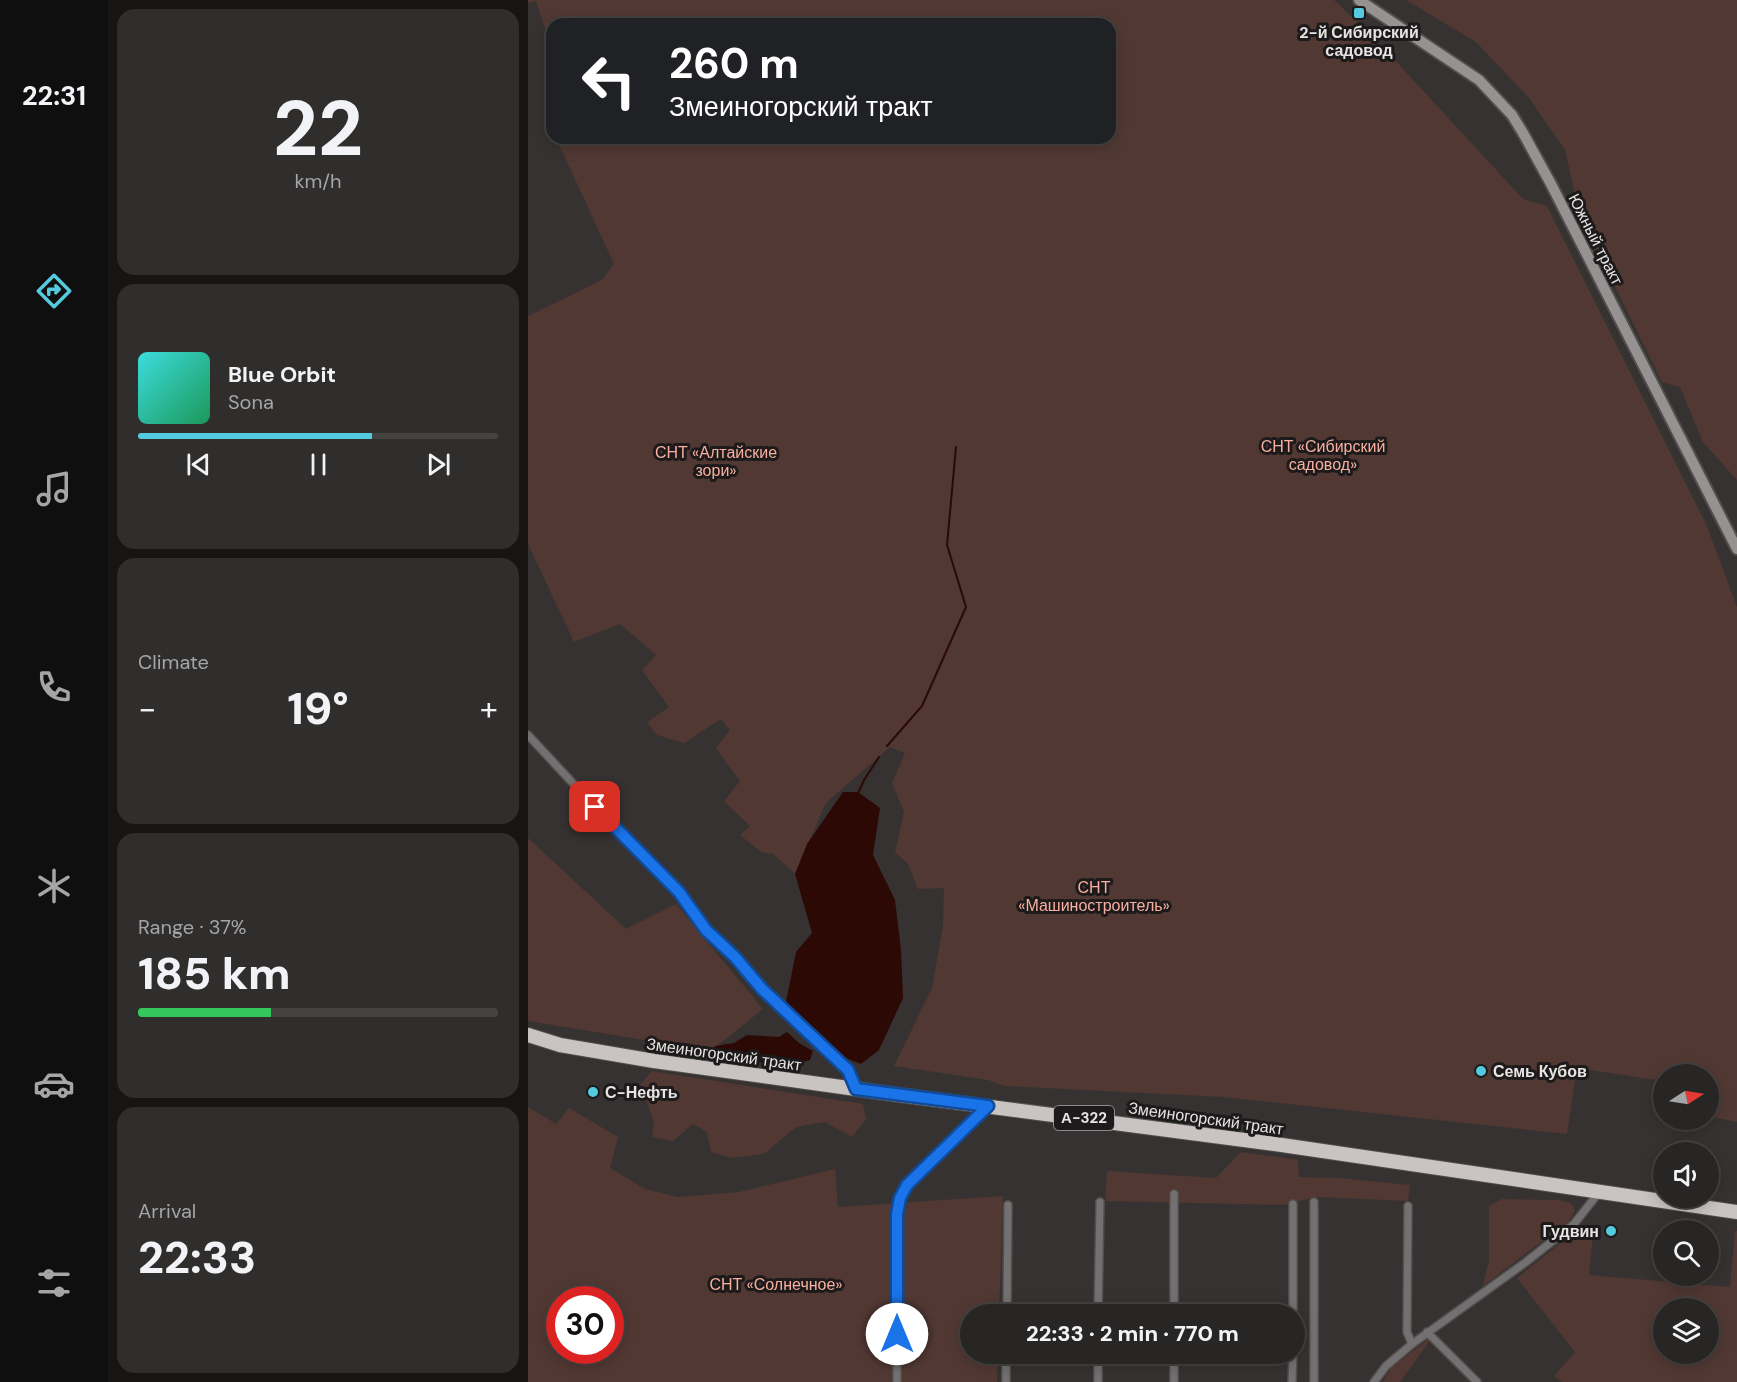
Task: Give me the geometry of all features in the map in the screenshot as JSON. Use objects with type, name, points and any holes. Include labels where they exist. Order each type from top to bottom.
[{"type":"highway","name":"Змеиногорский тракт","points":[[528,1035],[561,1045],[654,1061],[1275,1144],[1733,1210]]},
{"type":"main road","name":"Южный тракт","points":[[1359,0],[1479,80],[1512,115],[1551,184],[1737,549]]},
{"type":"street","points":[[528,735],[608,821],[679,892],[706,930],[735,957],[762,989],[848,1070],[856,1089]]},
{"type":"street","points":[[897,1382],[897,1214],[900,1198],[907,1185],[988,1106]]},
{"type":"street","points":[[1374,1382],[1386,1366],[1427,1332],[1526,1262],[1574,1224],[1600,1191]]},
{"type":"street","points":[[1174,1194],[1174,1304]]},
{"type":"street","points":[[1098,1304],[1100,1202]]},
{"type":"street","points":[[1314,1202],[1314,1382]]},
{"type":"street","points":[[1006,1304],[1008,1204]]},
{"type":"street","points":[[1293,1204],[1293,1304]]},
{"type":"street","points":[[1408,1206],[1407,1332],[1412,1344]]},
{"type":"street","points":[[1427,1332],[1477,1382]]},
{"type":"street","points":[[1006,1364],[1006,1382]]},
{"type":"street","points":[[1098,1364],[1098,1382]]},
{"type":"street","points":[[1173,1382],[1174,1364]]},
{"type":"street","points":[[1292,1382],[1293,1364]]},
{"type":"green space","name":"СНТ «Сибирский садовод»","points":[[528,0],[1334,0],[1381,45],[1523,199],[1547,206],[1707,526],[1737,607],[1737,1122],[1719,1118],[1719,1064],[1653,1064],[1653,1079],[1577,1068],[1567,1134],[1223,1097],[1004,1086],[988,1080],[894,1066],[932,988],[943,926],[944,888],[918,889],[908,864],[895,852],[904,812],[892,783],[905,753],[890,747],[826,803],[795,874],[773,854],[761,852],[740,835],[750,826],[724,801],[740,781],[716,748],[730,730],[721,719],[684,743],[657,735],[647,722],[669,707],[642,670],[656,655],[620,624],[574,642],[528,544],[528,316],[602,280],[614,264],[559,144],[1116,144],[1116,18],[546,18],[546,31],[536,1],[528,3]]},
{"type":"green space","points":[[1406,0],[1737,0],[1737,480],[1703,442],[1680,387],[1662,382],[1580,216],[1565,150],[1529,98],[1476,42]]},
{"type":"green space","points":[[528,838],[626,929],[676,904],[763,1009],[711,1051],[528,1021]]},
{"type":"green space","points":[[652,1071],[863,1104],[866,1119],[852,1137],[825,1122],[796,1127],[764,1154],[732,1158],[711,1152],[707,1132],[693,1124],[673,1141],[652,1137],[654,1121],[640,1085]]},
{"type":"green space","name":"СНТ «Солнечное»","points":[[528,1107],[556,1124],[569,1108],[618,1137],[610,1168],[645,1189],[677,1197],[739,1192],[835,1169],[838,1207],[1003,1196],[999,1304],[960,1304],[960,1364],[998,1364],[997,1382],[528,1382]]},
{"type":"green space","points":[[1241,1152],[1298,1160],[1299,1177],[1339,1178],[1410,1185],[1408,1201],[1316,1197],[1284,1205],[1105,1201],[1107,1171],[1216,1178]]},
{"type":"green space","points":[[1502,1199],[1559,1200],[1571,1203],[1575,1210],[1570,1220],[1483,1286],[1489,1260],[1489,1206]]},
{"type":"green space","points":[[1735,1231],[1737,1231],[1737,1382],[1562,1382],[1554,1376],[1575,1352],[1517,1278],[1573,1233],[1593,1235],[1589,1275],[1653,1280],[1653,1286],[1730,1287]]},
{"type":"green space","points":[[1434,1335],[1400,1382],[1383,1382],[1391,1368]]},
{"type":"shaded area","points":[[843,792],[858,792],[880,808],[873,855],[895,900],[901,950],[903,998],[879,1050],[861,1064],[843,1057],[811,1029],[786,1002],[796,952],[812,933],[795,874],[807,844]]},
{"type":"shaded area","points":[[787,1032],[799,1043],[813,1051],[810,1060],[774,1064],[713,1051],[715,1046],[734,1043],[747,1035],[779,1037]]},
{"type":"waterway","points":[[887,746],[922,706],[966,607],[947,545],[956,447]]},
{"type":"waterway","points":[[857,796],[879,757]]},
{"type":"place","name":"2-й Сибирский садовод","points":[[1359,13]]},
{"type":"place","name":"Семь Кубов","points":[[1481,1071]]},
{"type":"place","name":"С-Нефть","points":[[593,1092]]},
{"type":"place","name":"Гудвин","points":[[1611,1231]]},
{"type":"route","points":[[595,807],[679,892],[706,930],[735,957],[762,989],[848,1070],[856,1089],[988,1106],[907,1185],[900,1198],[897,1214],[897,1334]]},
{"type":"park label","name":"СНТ «Алтайские зори»","points":[[716,461]]},
{"type":"park label","name":"СНТ «Машиностроитель»","points":[[1094,896]]}]
